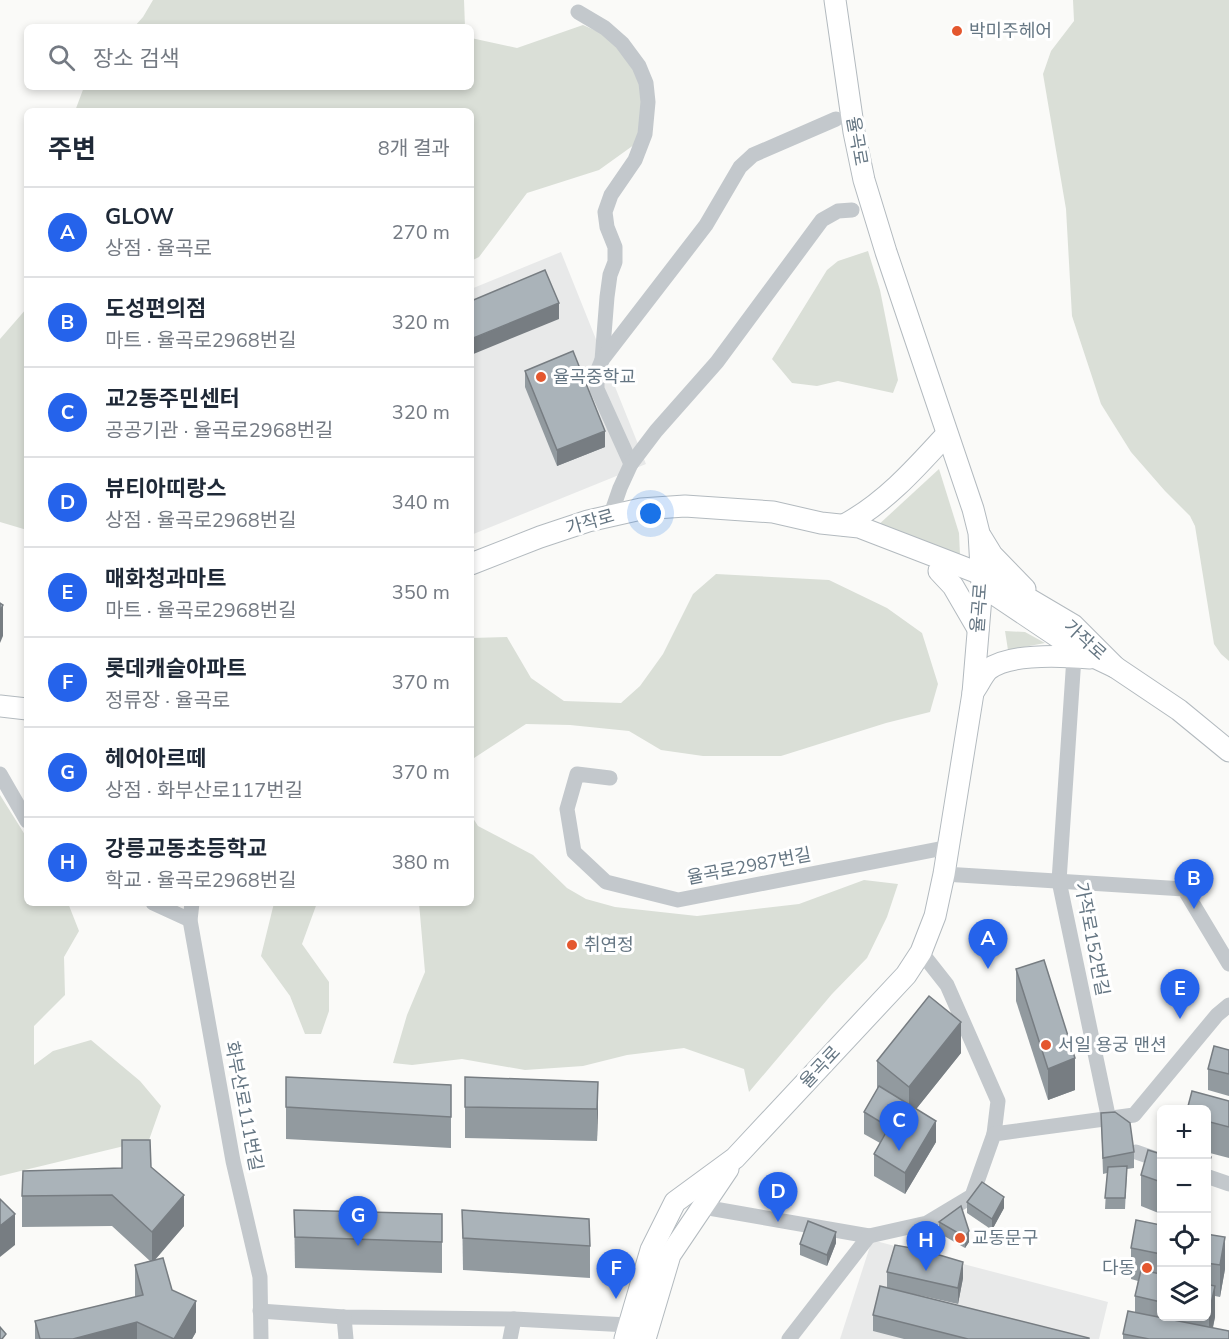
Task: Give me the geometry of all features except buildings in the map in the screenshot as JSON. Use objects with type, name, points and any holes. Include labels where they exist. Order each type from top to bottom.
[{"type":"street","name":"율곡로","points":[[636,1333],[670,1255],[735,1158],[900,981],[921,952],[934,916],[944,874],[973,693],[981,580],[979,533],[864,180],[854,132],[835,0]]},
{"type":"street","points":[[578,12],[605,28],[622,43],[639,66],[646,83],[648,102],[645,134],[635,160],[611,195],[605,212],[607,227],[615,247],[615,262],[610,275],[607,297],[602,360]]},
{"type":"street","points":[[631,464],[597,389],[597,372],[602,360],[706,225],[740,167],[753,155],[836,119]]},
{"type":"street","points":[[611,514],[631,464],[656,431],[717,362],[822,220],[838,211],[852,210]]},
{"type":"street","points":[[844,525],[859,517],[897,487],[947,434]]},
{"type":"street","name":"가작로","points":[[474,563],[540,537],[611,514],[641,509],[685,506],[773,512],[821,523],[859,527],[981,580],[1072,647],[1107,663],[1179,710],[1229,751]]},
{"type":"street","name":"가작로","points":[[821,523],[939,571],[1012,589],[1073,626],[1107,663]]},
{"type":"street","points":[[979,533],[992,555],[1018,584],[1073,626]]},
{"type":"street","points":[[939,571],[953,586],[978,630]]},
{"type":"street","points":[[973,693],[988,669],[1037,656],[1074,657],[1107,663]]},
{"type":"street","name":"가작로152번길","points":[[1074,657],[1059,881],[1109,1120]]},
{"type":"street","points":[[0,706],[24,709]]},
{"type":"street","points":[[0,774],[24,816]]},
{"type":"street","name":"율곡로2987번길","points":[[610,778],[577,774],[567,809],[574,852],[606,882],[678,900],[949,847]]},
{"type":"street","points":[[944,874],[1184,889],[1229,964]]},
{"type":"street","points":[[159,906],[190,921]]},
{"type":"street","name":"화부산로111번길","points":[[192,906],[190,921],[233,1161],[260,1277],[261,1339]]},
{"type":"street","points":[[703,1207],[868,1236],[927,1224],[972,1196],[994,1134],[998,1101],[947,985],[921,952]]},
{"type":"street","points":[[994,1134],[1134,1115],[1217,1015],[1229,1005]]},
{"type":"street","points":[[1136,1152],[1157,1160]]},
{"type":"street","name":"율곡로","points":[[636,1333],[651,1250],[675,1202],[735,1158]]},
{"type":"street","points":[[1211,1178],[1229,1184]]},
{"type":"street","points":[[789,1339],[868,1236]]},
{"type":"street","points":[[260,1311],[344,1317],[514,1319],[636,1333]]},
{"type":"street","points":[[344,1317],[346,1339]]},
{"type":"street","points":[[510,1339],[514,1319]]},
{"type":"shaded area","points":[[153,0],[464,0],[465,24],[137,24]]},
{"type":"shaded area","points":[[1073,0],[1229,0],[1229,661],[1214,644],[1195,526],[1190,516],[1131,452],[1101,404],[1072,316],[1066,209],[1043,74],[1051,51],[1074,21]]},
{"type":"shaded area","points":[[583,25],[630,46],[652,91],[638,142],[599,170],[527,193],[479,257],[474,260],[474,108],[76,108],[83,90],[474,90],[474,39],[517,48]]},
{"type":"shaded area","points":[[868,251],[880,290],[898,380],[893,393],[838,381],[817,386],[792,383],[772,359],[827,270],[838,261]]},
{"type":"shaded area","name":"율곡중학교","points":[[561,252],[646,464],[474,534],[474,288]]},
{"type":"shaded area","points":[[24,311],[24,529],[0,522],[0,339]]},
{"type":"shaded area","points":[[939,469],[959,533],[960,555],[875,528]]},
{"type":"shaded area","points":[[716,574],[829,580],[887,608],[922,633],[938,684],[930,712],[886,723],[781,756],[703,756],[661,750],[629,731],[570,725],[526,724],[474,758],[474,638],[507,637],[531,678],[564,701],[621,703],[640,686],[663,654],[693,594]]},
{"type":"shaded area","points":[[1005,631],[1025,632],[1045,643],[1008,650]]},
{"type":"shaded area","points":[[0,795],[24,833],[24,906],[69,906],[79,931],[64,957],[65,995],[34,1026],[34,1065],[53,1051],[91,1040],[140,1081],[161,1106],[149,1140],[0,1176]]},
{"type":"shaded area","points":[[474,820],[478,826],[533,855],[567,888],[586,899],[615,907],[697,916],[799,904],[864,880],[898,884],[887,917],[867,958],[832,994],[749,1092],[744,1069],[684,1048],[627,1055],[583,1066],[525,1070],[462,1059],[412,1065],[393,1063],[407,1015],[425,972],[419,906],[474,906]]},
{"type":"shaded area","points":[[273,906],[316,906],[302,944],[329,982],[329,1011],[321,1034],[305,1034],[290,996],[261,956]]},
{"type":"shaded area","points":[[872,1240],[1108,1302],[1099,1339],[840,1339]]},
{"type":"place","name":"박미주헤어","points":[[957,31]]},
{"type":"place","name":"율곡중학교","points":[[541,377]]},
{"type":"place","name":"도성편의점","points":[[1194,909]]},
{"type":"place","name":"취연정","points":[[572,945]]},
{"type":"place","name":"GLOW","points":[[988,969]]},
{"type":"place","name":"매화청과마트","points":[[1180,1019]]},
{"type":"place","name":"서일 용궁 맨션","points":[[1046,1045]]},
{"type":"place","name":"교2동주민센터","points":[[899,1151]]},
{"type":"place","name":"뷰티아띠랑스","points":[[778,1222]]},
{"type":"place","name":"교동문구","points":[[960,1238]]},
{"type":"place","name":"헤어아르떼","points":[[358,1246]]},
{"type":"place","name":"다동","points":[[1147,1268]]},
{"type":"place","name":"강릉교동초등학교","points":[[926,1271]]},
{"type":"place","name":"롯데캐슬아파트","points":[[616,1299]]}]
